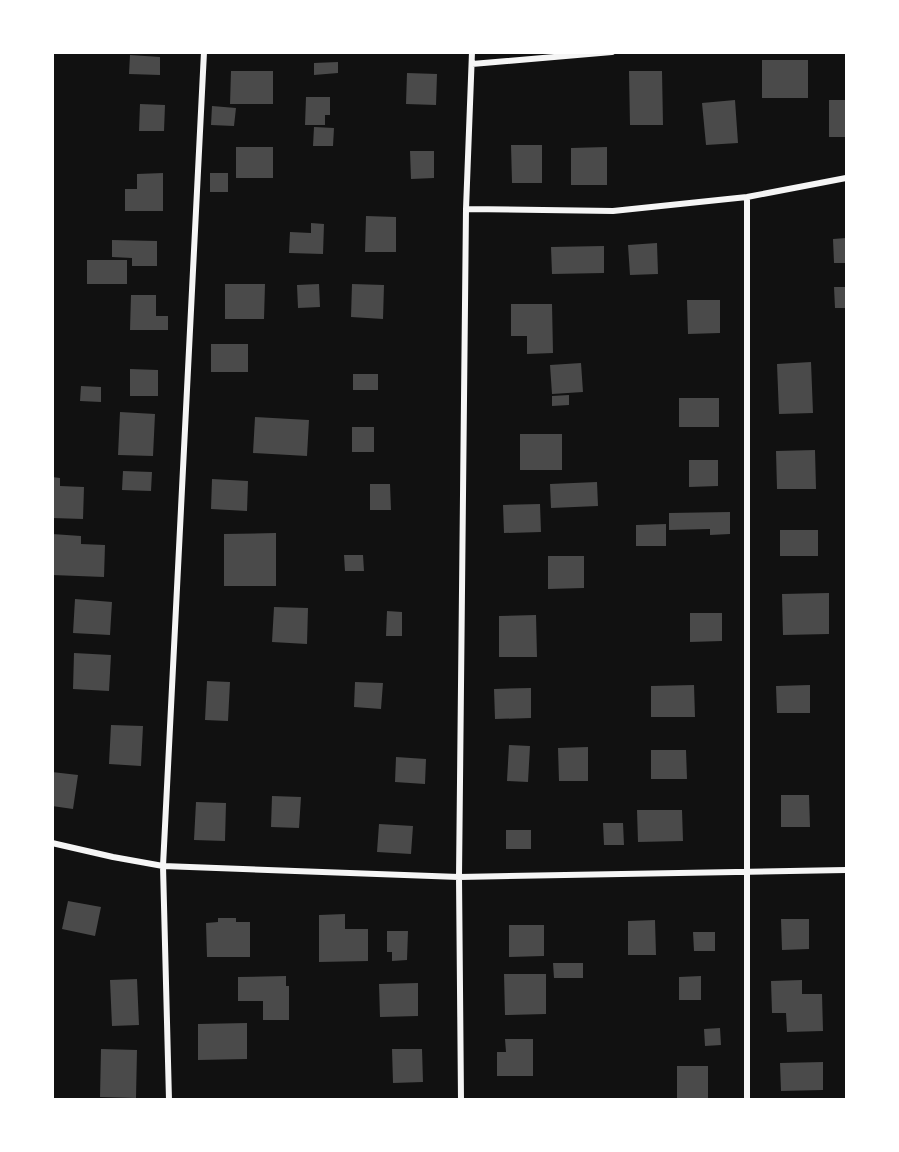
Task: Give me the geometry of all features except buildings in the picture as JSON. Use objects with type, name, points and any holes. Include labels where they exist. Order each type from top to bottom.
[{"type":"street","points":[[169,1100],[163,866],[204,52]]},
{"type":"street","points":[[461,1100],[459,877],[466,209],[472,52]]},
{"type":"street","points":[[472,64],[612,52]]},
{"type":"street","points":[[466,209],[613,211],[747,197],[846,178]]},
{"type":"street","points":[[747,197],[747,1100]]},
{"type":"street","points":[[52,843],[163,866],[459,877],[846,870]]}]
